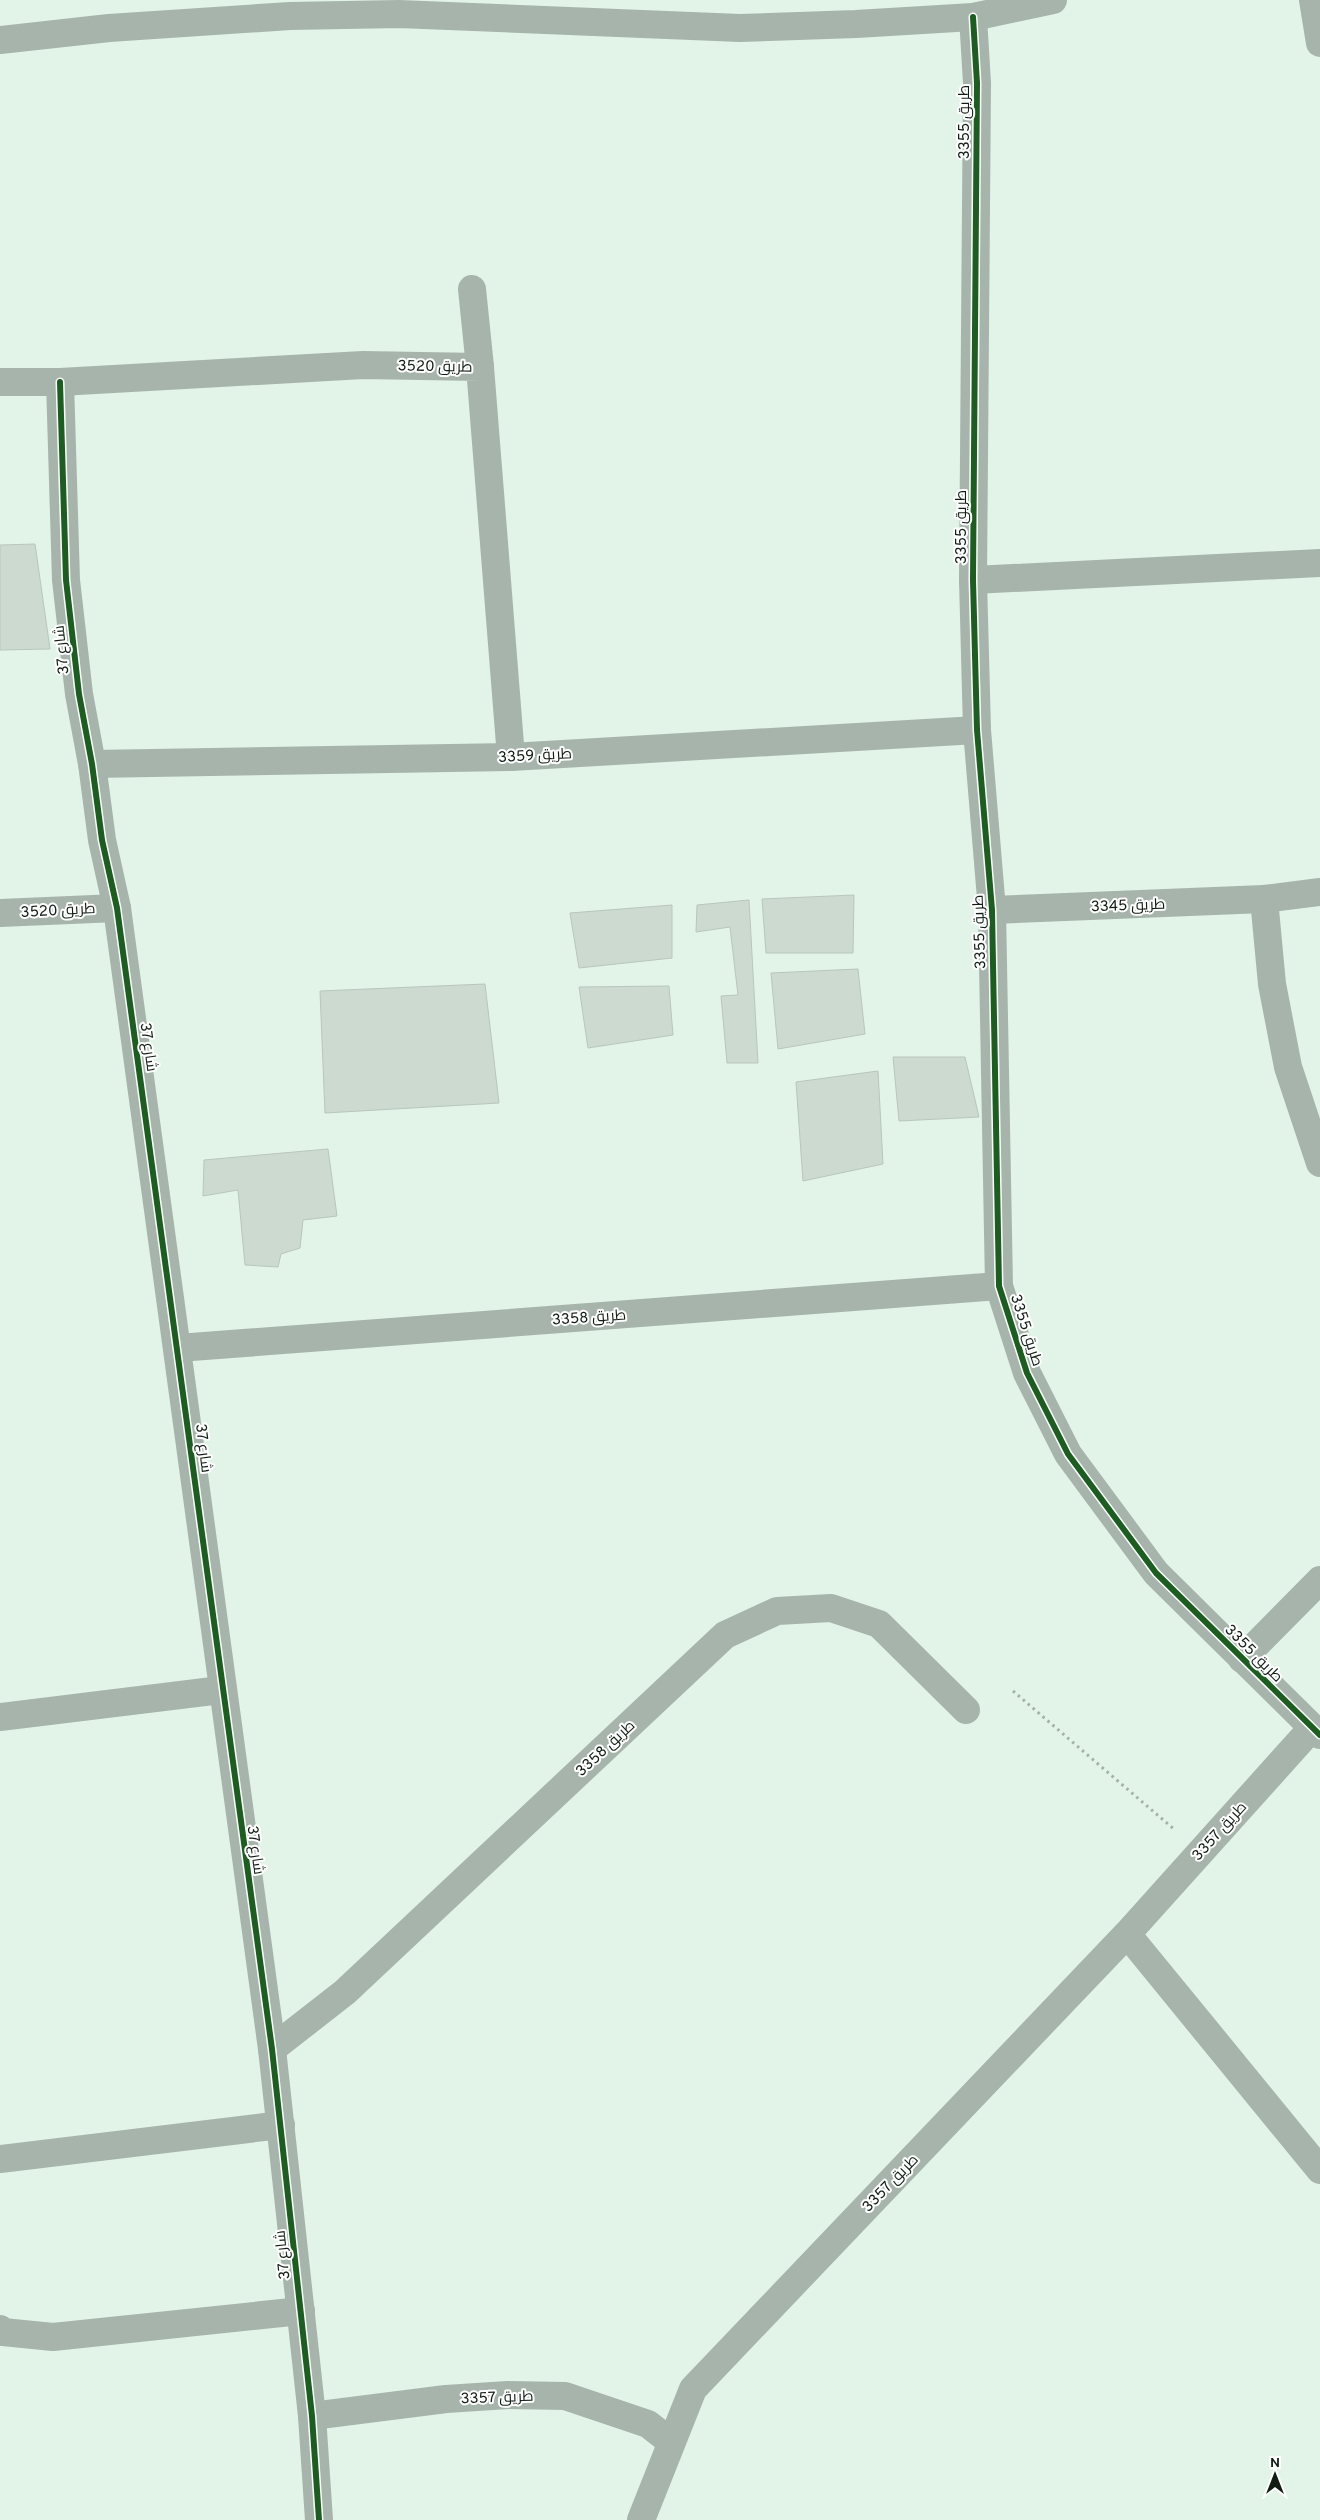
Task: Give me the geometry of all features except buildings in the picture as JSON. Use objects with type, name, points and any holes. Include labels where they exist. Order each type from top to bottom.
[{"type":"street","points":[[0,40],[109,28],[290,16],[399,14],[617,11],[740,28],[973,18],[1053,0]]},
{"type":"street","points":[[1313,0],[1320,43]]},
{"type":"street","name":"طريق 3355","points":[[973,18],[977,83],[973,580],[977,730],[992,910],[999,1286],[1027,1373],[1068,1454],[1156,1573],[1316,1731]]},
{"type":"street","points":[[472,289],[480,367]]},
{"type":"street","name":"طريق 3520","points":[[0,382],[60,382],[363,365],[480,367],[511,756]]},
{"type":"street","name":"شارع 37","points":[[60,382],[66,580],[79,694],[92,764],[102,840],[117,908],[178,1348],[221,1690],[272,2049],[312,2416],[320,2520]]},
{"type":"street","name":"طريق 3355","points":[[973,580],[1320,563]]},
{"type":"street","name":"طريق 3359","points":[[92,764],[511,756],[977,730]]},
{"type":"street","name":"طريق 3345","points":[[992,910],[1264,899],[1320,892]]},
{"type":"street","points":[[1264,899],[1272,984],[1288,1067],[1320,1163]]},
{"type":"street","name":"طريق 3520","points":[[0,913],[117,908]]},
{"type":"street","name":"طريق 3358","points":[[178,1348],[999,1286]]},
{"type":"street","points":[[1242,1659],[1320,1580]]},
{"type":"street","name":"طريق 3358","points":[[272,2049],[345,1992],[725,1634],[777,1611],[831,1608],[879,1624],[966,1710]]},
{"type":"street","points":[[0,1717],[221,1690]]},
{"type":"street","name":"طريق 3357","points":[[641,2520],[693,2389],[1127,1934],[1200,1851],[1316,1731]]},
{"type":"street","points":[[1127,1934],[1320,2170]]},
{"type":"street","points":[[0,2159],[281,2125]]},
{"type":"street","points":[[0,2329],[3,2332],[52,2337],[301,2311]]},
{"type":"street","name":"طريق 3357","points":[[312,2416],[446,2399],[566,2396],[648,2424],[671,2442]]},
{"type":"path","points":[[1013,1690],[1200,1851]]},
{"type":"cycle path","points":[[973,17],[977,83],[973,580],[977,730],[992,910],[999,1286],[1027,1373],[1068,1454],[1156,1573],[1320,1735]]},
{"type":"cycle path","points":[[60,382],[66,580],[79,694],[92,764],[102,840],[117,908],[272,2049],[312,2416],[319,2520]]}]
